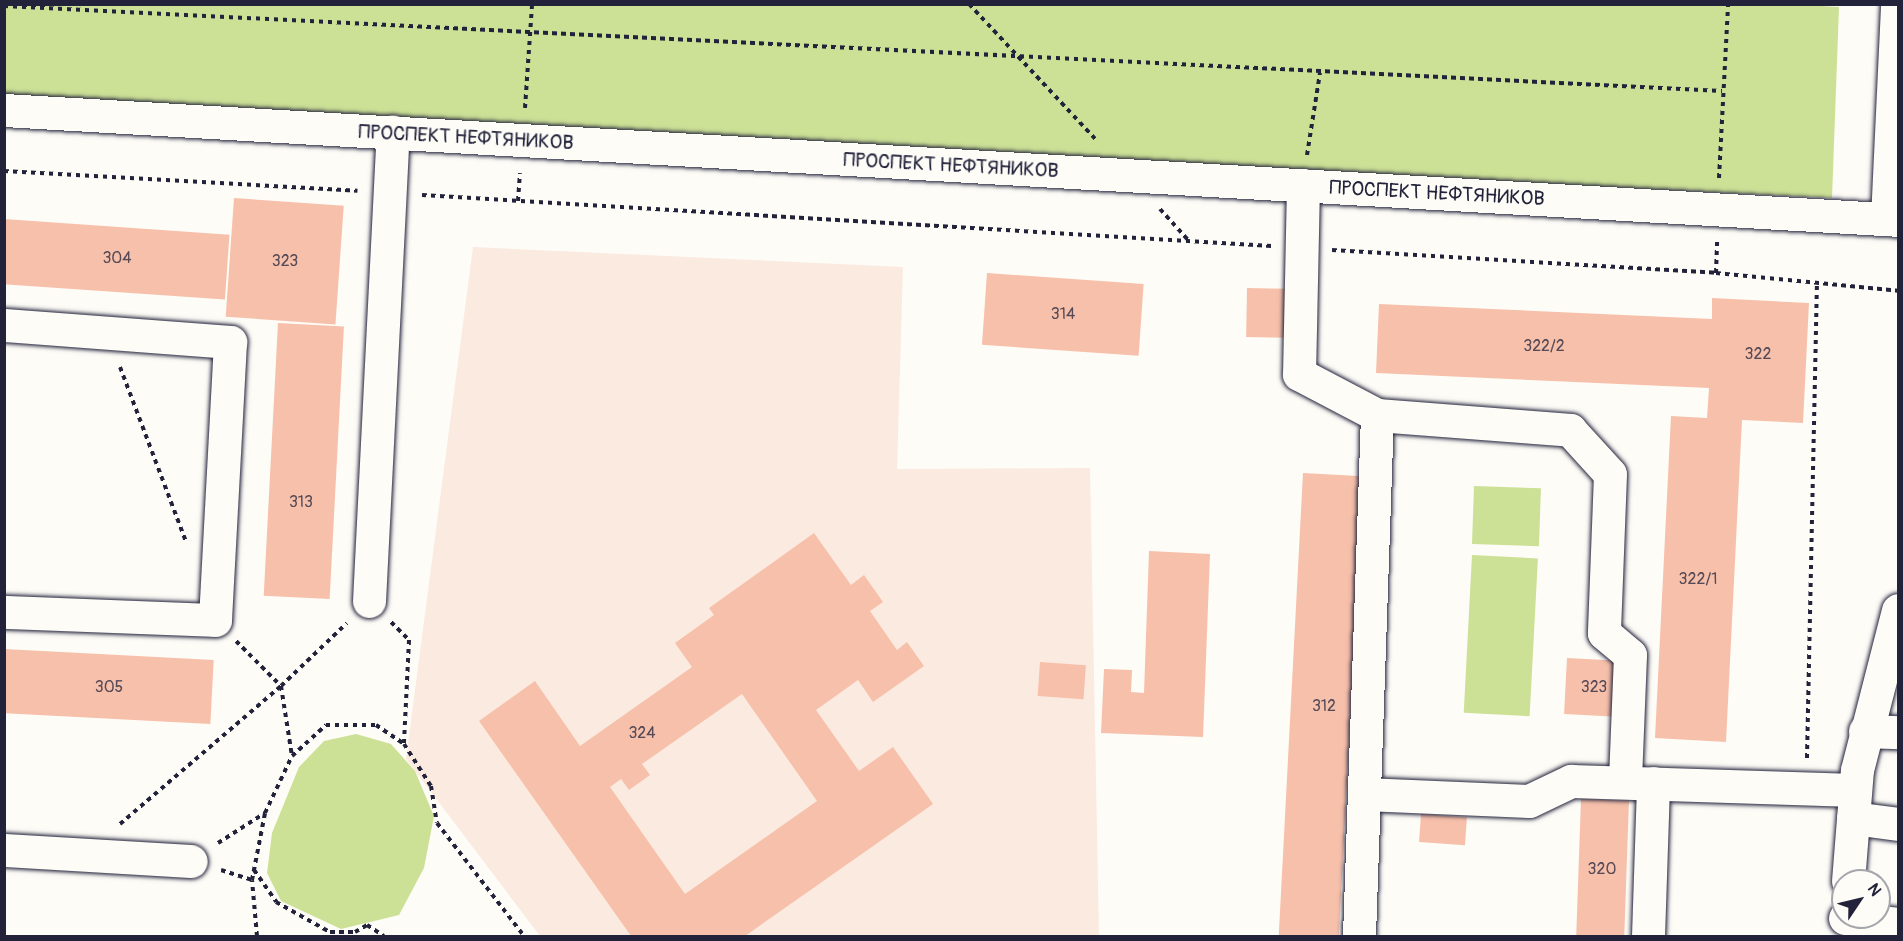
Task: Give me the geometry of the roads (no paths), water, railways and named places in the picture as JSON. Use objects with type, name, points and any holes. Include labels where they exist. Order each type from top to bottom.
[{"type":"street","points":[[1893,219],[1897,4]]},
{"type":"street","name":"ПРОСПЕКТ НЕФТЯНИКОВ","points":[[4,110],[1893,219]]},
{"type":"street","points":[[369,601],[393,132]]},
{"type":"street","points":[[1303,185],[1299,375],[1377,415],[1570,430],[1610,474],[1604,633],[1630,655],[1648,936]]},
{"type":"street","points":[[4,325],[230,342],[215,620],[4,612]]},
{"type":"street","points":[[1359,936],[1377,415]]},
{"type":"street","points":[[1849,869],[1854,804],[1865,731],[1897,621]]},
{"type":"street","points":[[1865,731],[1899,732]]},
{"type":"street","points":[[1364,794],[1529,801],[1571,781],[1807,788],[1854,804],[1899,824]]},
{"type":"street","points":[[4,850],[191,861]]}]
